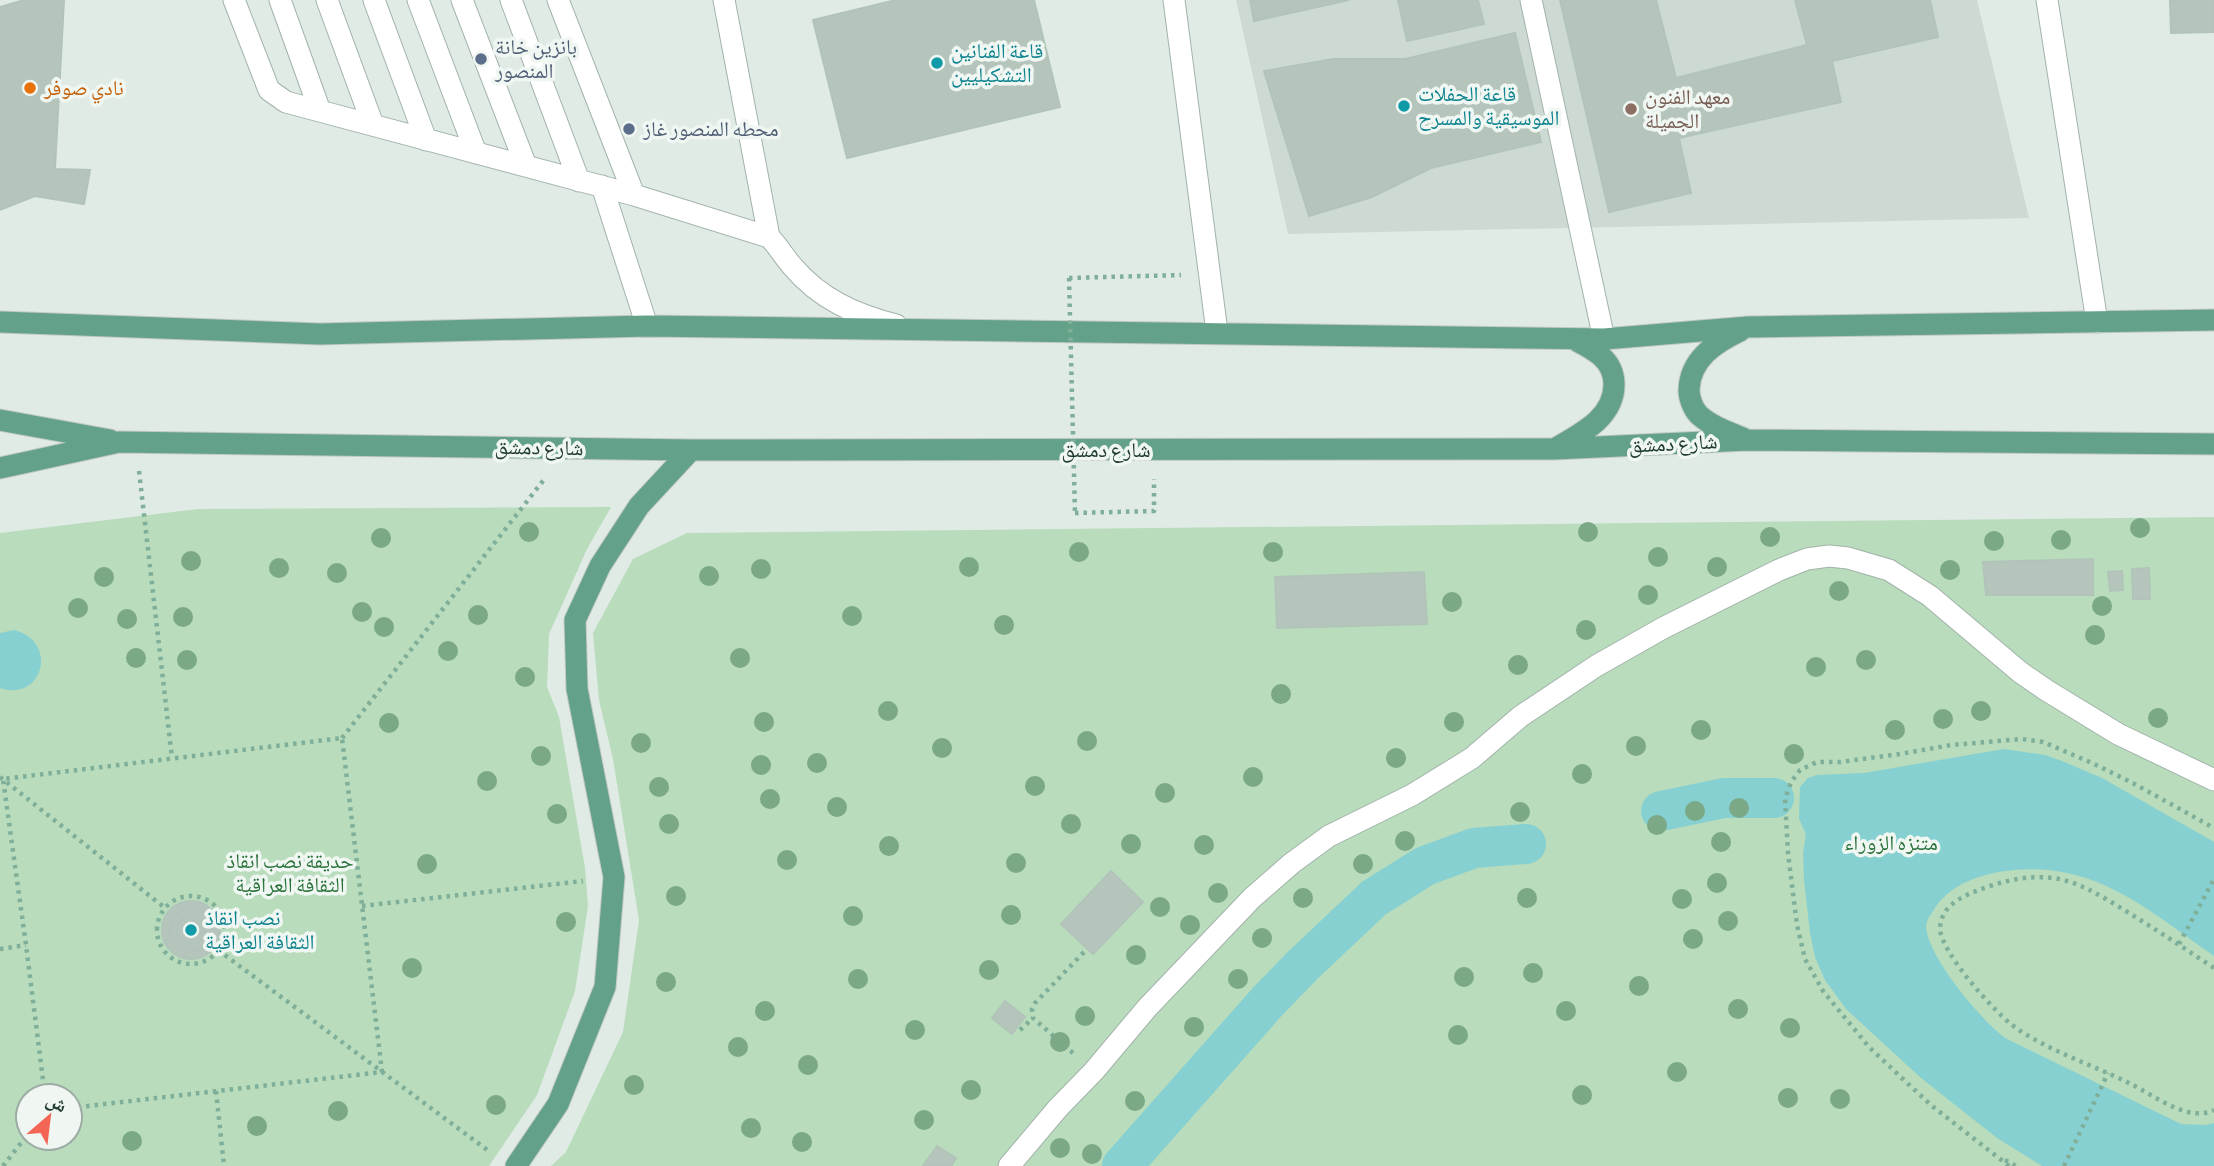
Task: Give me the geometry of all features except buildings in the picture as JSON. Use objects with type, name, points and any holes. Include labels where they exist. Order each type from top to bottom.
[{"type":"main road","points":[[0,322],[320,334],[647,326],[1604,339],[1748,327],[2214,320]]},
{"type":"main road","points":[[1748,327],[1718,342],[1707,352],[1696,365],[1690,379],[1689,396],[1697,413],[1715,426],[1748,440]]},
{"type":"main road","points":[[1554,449],[1585,431],[1607,412],[1615,396],[1614,377],[1609,363],[1598,352],[1569,337]]},
{"type":"main road","points":[[0,420],[127,442]]},
{"type":"main road","name":"شارع دمشق","points":[[0,468],[127,442],[691,450],[1554,449],[1748,440],[2214,444]]},
{"type":"main road","points":[[519,1165],[558,1104],[605,987],[614,877],[577,689],[575,620],[600,566],[639,506],[691,450]]},
{"type":"street","points":[[234,0],[269,90],[286,102],[602,186],[769,237]]},
{"type":"street","points":[[280,0],[320,111]]},
{"type":"street","points":[[327,0],[373,125]]},
{"type":"street","points":[[374,0],[426,139]]},
{"type":"street","points":[[418,0],[476,153]]},
{"type":"street","points":[[463,0],[526,166]]},
{"type":"street","points":[[511,0],[579,181]]},
{"type":"street","points":[[558,0],[634,195]]},
{"type":"street","points":[[724,0],[769,237],[804,279],[839,305],[866,318],[915,330]]},
{"type":"street","points":[[1174,0],[1217,332]]},
{"type":"street","points":[[1531,0],[1604,339]]},
{"type":"street","points":[[2047,0],[2097,322]]},
{"type":"street","points":[[602,186],[647,326]]},
{"type":"street","points":[[1009,1166],[1058,1108],[1094,1072],[1147,1008],[1252,898],[1292,863],[1329,836],[1412,795],[1472,758],[1521,716],[1596,666],[1641,640],[1779,570],[1807,559],[1829,556],[1848,558],[1889,570],[1930,596],[2020,672],[2046,690],[2118,734],[2214,780]]},
{"type":"path","points":[[1146,276],[1069,278],[1074,513],[1154,511]]},
{"type":"path","points":[[127,442],[172,758]]},
{"type":"path","points":[[382,1072],[342,738],[568,448]]},
{"type":"path","points":[[1,778],[342,738]]},
{"type":"path","points":[[2009,1166],[1932,1106],[1870,1047],[1823,991],[1805,959],[1797,925],[1784,799],[1791,782],[1800,770],[1817,762],[1879,757],[1962,743],[2022,739],[2043,741],[2131,782],[2214,828]]},
{"type":"path","points":[[1,778],[165,908]]},
{"type":"path","points":[[1,778],[43,1082]]},
{"type":"path","points":[[362,906],[614,877]]},
{"type":"path","points":[[2214,968],[2181,942],[2092,890],[2060,879],[2036,877],[2010,881],[1967,895],[1946,909],[1940,930],[1959,967],[1988,1003],[2013,1026],[2106,1076],[2190,1113],[2200,1114],[2214,1110]]},
{"type":"path","points":[[2181,942],[2214,879]]},
{"type":"path","points":[[187,896],[200,897],[212,903],[221,913],[225,926],[224,939],[218,950],[208,959],[196,964],[182,963],[170,957],[161,946],[157,933],[158,920],[165,908],[174,900],[187,896]]},
{"type":"path","points":[[0,949],[26,946]]},
{"type":"path","points":[[1087,949],[1035,1003],[1031,1013],[1033,1018],[1094,1072]]},
{"type":"path","points":[[218,950],[491,1153],[519,1165]]},
{"type":"path","points":[[1020,1030],[1033,1018]]},
{"type":"path","points":[[84,1106],[382,1072]]},
{"type":"path","points":[[2064,1166],[2106,1076]]},
{"type":"path","points":[[216,1091],[224,1166]]},
{"type":"path","points":[[3,1166],[14,1152]]},
{"type":"path","points":[[1991,1152],[2016,1166]]},
{"type":"shaded area","name":"معهد الفنون الجميلة","points":[[1236,0],[1977,0],[2029,218],[1288,234]]},
{"type":"green space","name":"حديقة نصب انقاذ الثقافة العراقية","points":[[611,507],[587,549],[549,634],[547,687],[559,717],[585,868],[588,906],[575,991],[537,1095],[489,1166],[0,1166],[0,533],[198,509]]},
{"type":"green space","name":"متنزه الزوراء","points":[[2214,517],[2214,1166],[551,1166],[566,1152],[623,1032],[639,920],[613,759],[599,700],[593,633],[633,559],[687,533]]},
{"type":"water","points":[[14,630],[28,637],[37,646],[41,658],[35,679],[26,687],[15,690],[0,688],[0,633]]},
{"type":"water","points":[[2004,749],[2045,755],[2102,778],[2214,842],[2214,956],[2144,907],[2107,886],[2067,873],[2033,869],[1977,878],[1946,895],[1926,924],[1929,940],[1936,954],[1957,987],[1982,1017],[2005,1038],[2181,1124],[2214,1123],[2214,1166],[2042,1166],[1997,1138],[1921,1078],[1846,1009],[1825,980],[1815,957],[1810,933],[1804,880],[1803,853],[1806,834],[1799,819],[1800,787],[1808,778],[1817,775],[1864,773]]},
{"type":"waterway","points":[[1661,811],[1724,798],[1774,798]]},
{"type":"waterway","points":[[1122,1166],[1268,1001],[1374,898],[1425,866],[1474,848],[1526,844]]},
{"type":"place","name":"بانزين خانة المنصور","points":[[481,59]]},
{"type":"place","name":"قاعة الفنانين التشكيليين","points":[[937,63]]},
{"type":"place","name":"نادي صوفر","points":[[30,88]]},
{"type":"place","name":"قاعة الحفلات الموسيقية والمسرح","points":[[1404,106]]},
{"type":"place","name":"معهد الفنون الجميلة","points":[[1631,109]]},
{"type":"place","name":"محطه المنصور غاز","points":[[629,129]]},
{"type":"place","name":"نصب انقاذ الثقافة العراقية","points":[[191,930]]}]
